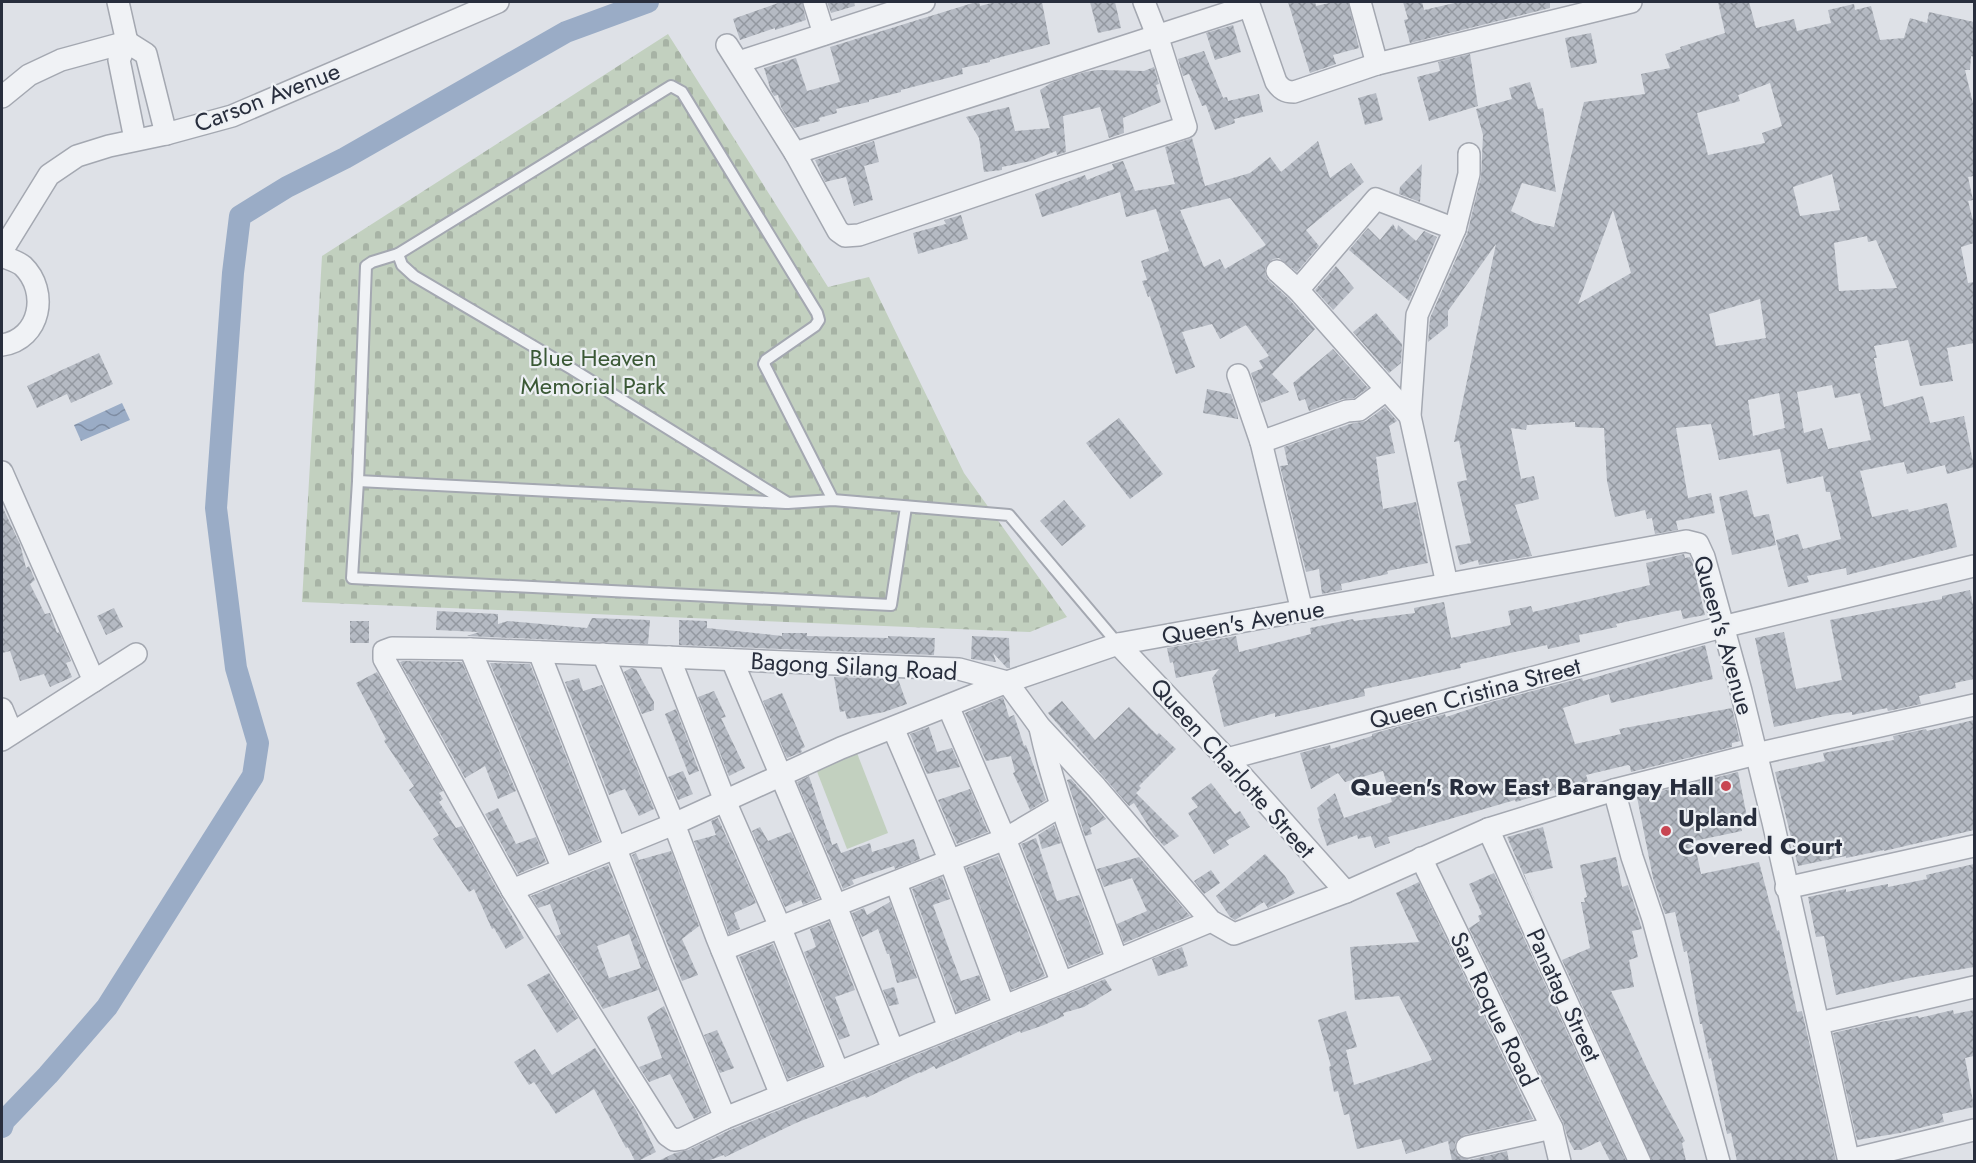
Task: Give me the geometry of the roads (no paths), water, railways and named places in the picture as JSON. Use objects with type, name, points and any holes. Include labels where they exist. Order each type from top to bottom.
[{"type":"street","points":[[118,2],[127,42],[118,60],[135,139]]},
{"type":"street","name":"Carson Avenue","points":[[2,251],[49,175],[77,156],[135,139],[166,134],[232,116],[498,2]]},
{"type":"street","points":[[814,2],[824,34]]},
{"type":"street","points":[[727,45],[740,62],[795,153],[838,231],[845,236],[858,236],[1186,127],[1157,35],[1144,2]]},
{"type":"street","points":[[1360,2],[1377,64]]},
{"type":"street","points":[[795,153],[1249,4],[1276,82],[1287,92],[1294,92],[1377,64],[1631,2]]},
{"type":"street","points":[[740,62],[916,3]]},
{"type":"street","points":[[2,98],[29,75],[61,60],[127,42],[146,54],[166,134]]},
{"type":"street","points":[[1447,584],[1410,416],[1418,315],[1455,230],[1469,174],[1469,154]]},
{"type":"street","points":[[1298,290],[1376,199],[1455,230]]},
{"type":"street","points":[[2,256],[21,264],[36,283],[39,307],[30,329],[11,344],[2,345]]},
{"type":"street","points":[[1277,271],[1298,290],[1410,416]]},
{"type":"street","points":[[1238,375],[1261,442],[1302,611]]},
{"type":"street","points":[[1261,442],[1347,411],[1359,410],[1386,390]]},
{"type":"street","points":[[2,472],[94,681]]},
{"type":"street","name":"Queen's Avenue","points":[[512,890],[674,824],[841,748],[1007,682],[1118,644],[1686,541],[1698,544],[1741,691],[1849,1160]]},
{"type":"street","name":"Queen Cristina Street","points":[[1227,759],[1722,627],[1974,566]]},
{"type":"street","name":"Queen Charlotte Street","points":[[1118,644],[1227,759],[1346,892]]},
{"type":"street","name":"Bagong Silang Road","points":[[512,890],[384,659],[384,651],[392,648],[470,649],[959,669],[1007,682]]},
{"type":"street","points":[[470,649],[563,869]]},
{"type":"street","points":[[539,652],[660,962],[725,1118]]},
{"type":"street","points":[[2,709],[7,736],[136,654]]},
{"type":"street","points":[[603,654],[674,824],[781,1095]]},
{"type":"street","points":[[669,657],[725,801],[781,928],[838,1072]]},
{"type":"street","points":[[732,660],[836,906],[893,1050]]},
{"type":"street","points":[[1007,682],[1040,727],[1096,787],[1211,921],[1234,934],[1346,892],[1488,829],[1614,790],[1756,754],[1974,705]]},
{"type":"street","points":[[948,706],[1005,839],[1062,983]]},
{"type":"street","points":[[1040,727],[1061,806],[1117,960]]},
{"type":"street","points":[[893,728],[950,861],[1004,1006]]},
{"type":"street","points":[[1614,790],[1632,857],[1653,918],[1719,1161]]},
{"type":"street","points":[[722,950],[1005,839],[1061,806]]},
{"type":"street","name":"Panatag Street","points":[[1488,829],[1640,1161]]},
{"type":"street","points":[[1786,888],[1974,846]]},
{"type":"street","name":"San Roque Road","points":[[1421,858],[1552,1128],[1560,1161]]},
{"type":"street","points":[[896,883],[949,1028]]},
{"type":"street","points":[[512,890],[667,1135],[674,1140],[682,1139],[725,1118],[1211,921]]},
{"type":"street","points":[[1819,1023],[1974,987]]},
{"type":"street","points":[[1467,1147],[1552,1128]]},
{"type":"street","points":[[1849,1160],[1974,1130]]},
{"type":"lane","points":[[832,500],[764,364],[766,360],[815,326],[819,320],[682,92],[671,86],[398,254],[366,266],[352,578],[891,606],[906,507]]},
{"type":"lane","points":[[398,254],[402,265],[414,276],[572,369],[788,503]]},
{"type":"lane","points":[[358,482],[788,503],[832,500],[1009,515],[1118,644]]},
{"type":"water","points":[[122,403],[130,420],[81,441],[74,425]]},
{"type":"waterway","points":[[2,1127],[4,1121],[48,1075],[107,1007],[253,776],[258,743],[236,668],[216,508],[233,273],[240,216],[287,187],[345,158],[566,32],[648,2]]},
{"type":"place","name":"Queen's Row East Barangay Hall","points":[[1726,786]]},
{"type":"place","name":"Upland Covered Court","points":[[1666,831]]},
{"type":"park label","name":"Blue Heaven Memorial Park","points":[[593,371]]}]
